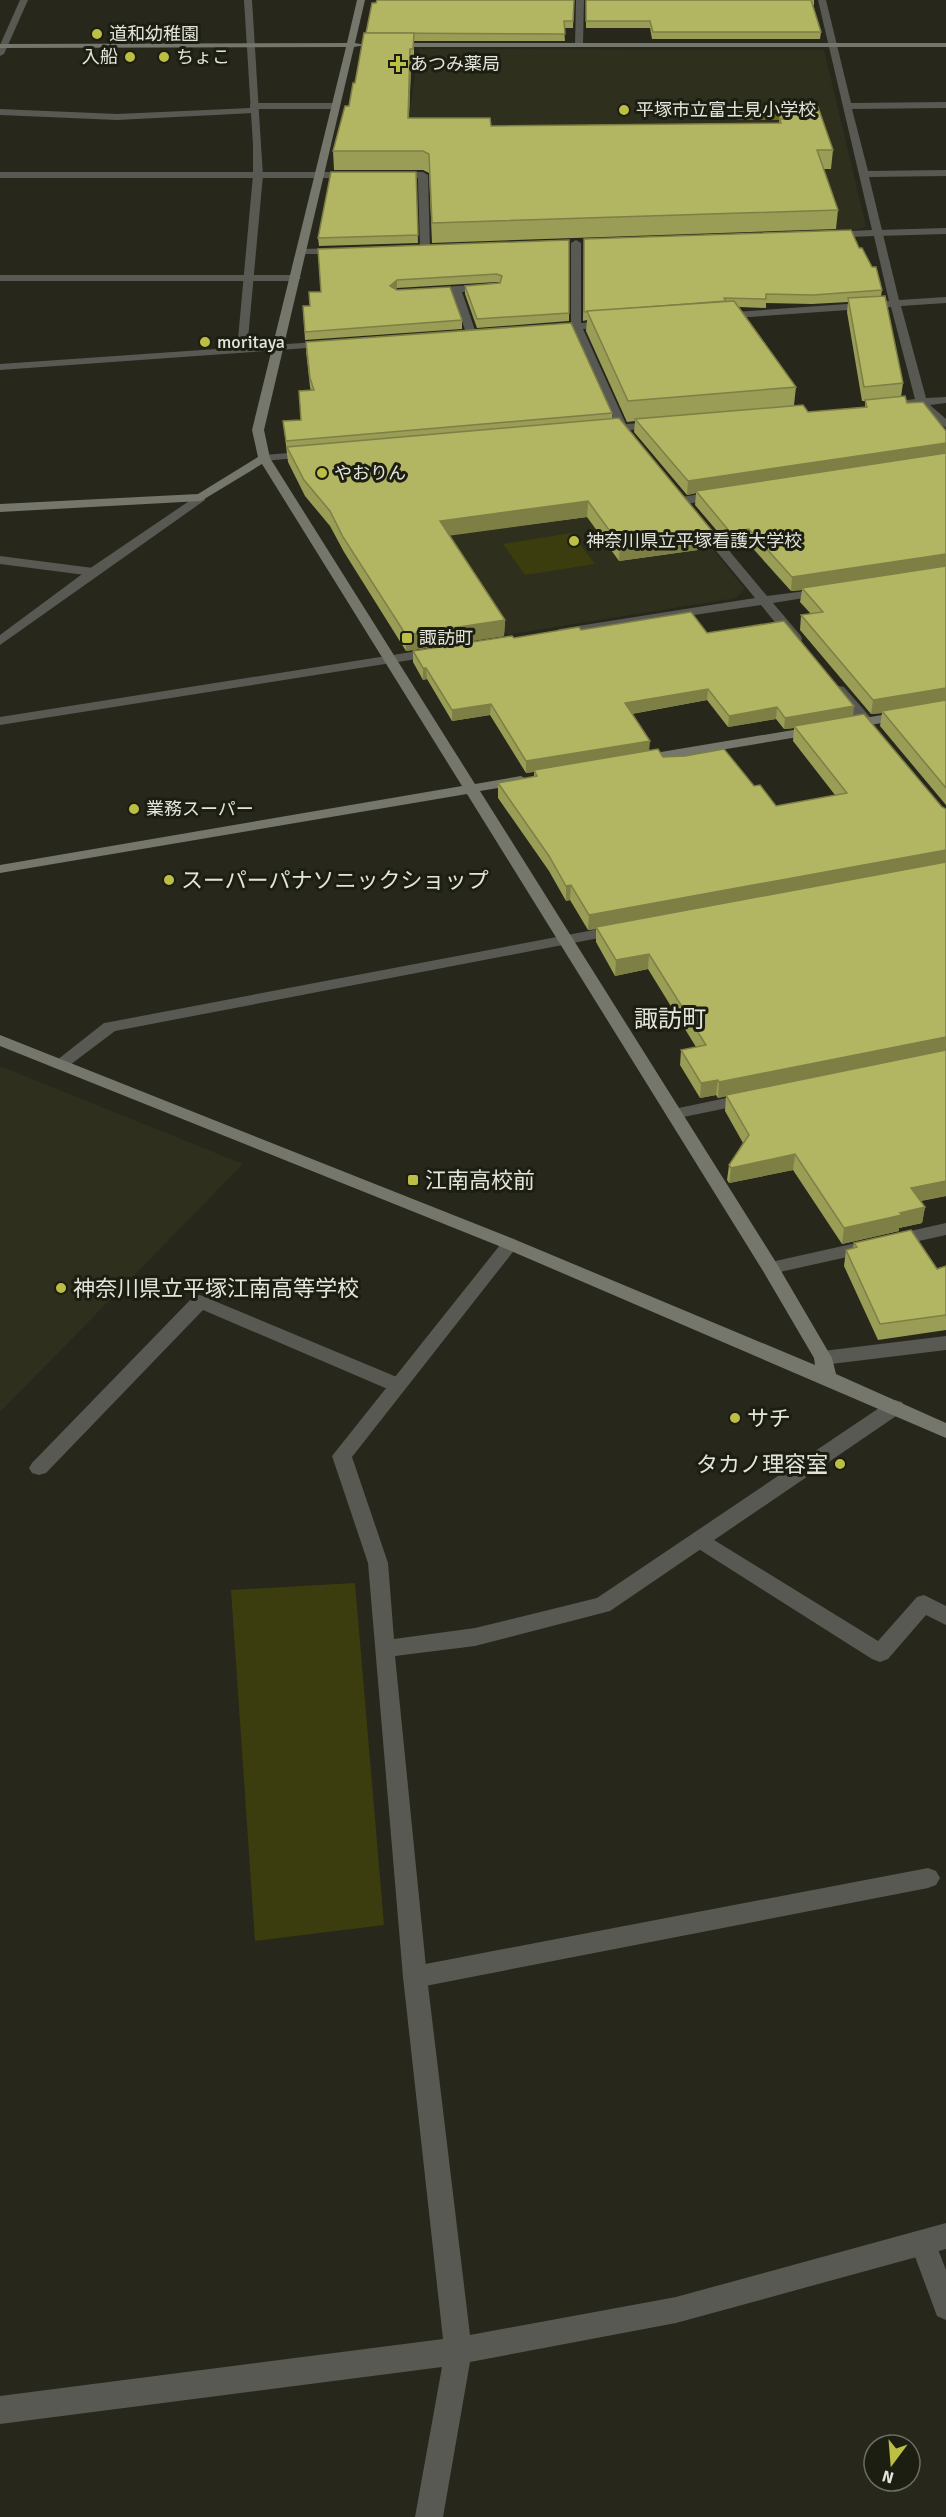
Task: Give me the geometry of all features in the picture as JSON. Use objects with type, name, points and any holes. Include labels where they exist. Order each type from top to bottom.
[{"type":"street","points":[[24,0],[1,49],[352,45],[946,45]]},
{"type":"street","points":[[242,350],[258,175],[248,0]]},
{"type":"street","points":[[361,0],[258,430],[264,458],[771,1268],[823,1358],[827,1378]]},
{"type":"street","points":[[579,45],[580,0]]},
{"type":"street","points":[[822,0],[877,233],[921,402],[946,425]]},
{"type":"street","points":[[846,106],[946,105]]},
{"type":"street","points":[[0,112],[117,117],[254,108],[336,106]]},
{"type":"street","points":[[864,174],[946,173]]},
{"type":"street","points":[[0,175],[366,175]]},
{"type":"street","points":[[378,175],[423,175],[425,249]]},
{"type":"street","points":[[820,235],[946,231]]},
{"type":"street","points":[[576,243],[576,326],[622,428],[637,446]]},
{"type":"street","points":[[414,249],[436,248]]},
{"type":"street","points":[[302,252],[358,251]]},
{"type":"street","points":[[0,278],[296,278]]},
{"type":"street","points":[[417,292],[496,287]]},
{"type":"street","points":[[456,289],[471,333]]},
{"type":"street","points":[[708,317],[946,300]]},
{"type":"street","points":[[541,328],[620,323]]},
{"type":"street","points":[[0,367],[346,343]]},
{"type":"street","points":[[885,405],[946,400]]},
{"type":"street","points":[[588,431],[670,424]]},
{"type":"street","points":[[0,641],[93,572],[201,497],[264,458],[324,453]]},
{"type":"street","points":[[728,494],[678,496],[802,646]]},
{"type":"street","points":[[0,508],[201,497]]},
{"type":"street","points":[[0,560],[93,572]]},
{"type":"street","points":[[540,636],[844,588]]},
{"type":"street","points":[[0,721],[446,651]]},
{"type":"street","points":[[833,683],[876,734]]},
{"type":"street","points":[[624,762],[946,708]]},
{"type":"street","points":[[0,869],[532,778]]},
{"type":"street","points":[[60,1064],[110,1028],[638,927]]},
{"type":"street","points":[[0,1040],[510,1244],[895,1407],[946,1431]]},
{"type":"street","points":[[674,1113],[763,1095]]},
{"type":"street","points":[[771,1268],[946,1229]]},
{"type":"street","points":[[429,2517],[458,2350],[415,1977],[378,1563],[342,1456],[510,1244]]},
{"type":"street","points":[[39,1468],[200,1301],[397,1386]]},
{"type":"street","points":[[823,1358],[946,1344]]},
{"type":"street","points":[[384,1648],[475,1637],[603,1605],[895,1407]]},
{"type":"street","points":[[701,1540],[880,1653],[924,1603],[946,1617]]},
{"type":"street","points":[[415,1977],[928,1878]]},
{"type":"street","points":[[0,2410],[458,2350],[676,2310],[935,2240],[946,2307]]},
{"type":"shaded area","name":"平塚市立富士見小学校","points":[[419,49],[824,50],[866,226],[860,229],[433,242],[433,170],[401,170]]},
{"type":"shaded area","points":[[734,107],[807,108],[810,120],[737,120]]},
{"type":"shaded area","name":"神奈川県立平塚看護大学校","points":[[642,462],[745,589],[736,598],[507,635],[407,493]]},
{"type":"shaded area","points":[[571,533],[595,564],[525,575],[503,544]]},
{"type":"shaded area","name":"神奈川県立平塚江南高等学校","points":[[0,1066],[243,1164],[0,1412]]},
{"type":"shaded area","points":[[355,1583],[384,1925],[255,1941],[231,1590]]},
{"type":"building","points":[[377,0],[574,0],[573,21],[564,21],[565,34],[366,33],[372,3],[376,3]]},
{"type":"building","points":[[586,0],[811,0],[821,32],[653,32],[650,21],[586,21]]},
{"type":"building","points":[[364,33],[414,33],[413,49],[410,49],[408,118],[490,118],[491,126],[781,123],[780,119],[784,119],[781,107],[818,107],[833,150],[817,150],[838,210],[432,223],[429,154],[423,151],[333,151],[345,106],[349,106]]},
{"type":"building","points":[[331,172],[416,172],[418,235],[318,238]]},
{"type":"building","points":[[851,230],[859,248],[862,248],[872,267],[876,267],[882,290],[813,295],[766,294],[766,299],[724,298],[726,301],[584,312],[584,239]]},
{"type":"building","points":[[569,240],[569,313],[477,319],[465,286],[500,283],[502,276],[497,274],[397,280],[390,286],[397,290],[450,287],[462,320],[305,332],[303,306],[310,306],[309,292],[321,292],[318,249]]},
{"type":"building","points":[[885,296],[903,383],[864,387],[848,298]]},
{"type":"building","points":[[734,301],[796,387],[628,401],[587,311]]},
{"type":"building","points":[[571,323],[612,413],[286,441],[283,421],[301,420],[299,391],[314,390],[310,378],[306,342]]},
{"type":"building","points":[[905,396],[907,403],[923,402],[946,431],[946,443],[688,481],[635,419],[803,405],[808,412],[867,407],[865,400]]},
{"type":"building","points":[[619,418],[713,532],[620,545],[588,501],[440,521],[505,620],[406,635],[343,537],[330,511],[304,480],[287,447]]},
{"type":"building","name":"神奈川県立平塚看護大学校","points":[[946,453],[946,554],[792,577],[749,529],[730,532],[696,491]]},
{"type":"building","points":[[946,566],[946,688],[873,700],[801,615],[823,612],[802,588]]},
{"type":"building","points":[[691,612],[707,633],[784,621],[854,706],[785,718],[777,707],[729,716],[708,689],[625,703],[650,741],[526,761],[491,704],[452,710],[413,651],[579,627],[581,630]]},
{"type":"building","points":[[946,700],[946,788],[882,711]]},
{"type":"building","points":[[864,714],[946,809],[946,850],[589,915],[571,885],[566,886],[549,856],[498,783],[537,776],[534,770],[658,749],[663,757],[685,756],[724,749],[754,786],[760,785],[776,806],[847,793],[794,726]]},
{"type":"building","points":[[946,862],[946,1037],[719,1082],[718,1080],[701,1083],[681,1050],[706,1045],[649,954],[616,960],[596,927]]},
{"type":"building","points":[[946,1050],[946,1181],[911,1188],[925,1207],[900,1213],[902,1215],[844,1228],[795,1154],[731,1168],[729,1165],[749,1135],[726,1095]]},
{"type":"building","points":[[911,1230],[937,1269],[946,1266],[946,1315],[880,1324],[846,1250],[857,1247],[854,1243]]},
{"type":"place","name":"道和幼稚園","points":[[97,34]]},
{"type":"place","name":"入船","points":[[130,57]]},
{"type":"place","name":"ちょこ","points":[[164,57]]},
{"type":"place","name":"あつみ薬局","points":[[398,64]]},
{"type":"place","name":"平塚市立富士見小学校","points":[[624,110]]},
{"type":"place","name":"moritaya","points":[[205,342]]},
{"type":"place","name":"やおりん","points":[[322,473]]},
{"type":"place","name":"神奈川県立平塚看護大学校","points":[[574,541]]},
{"type":"place","name":"諏訪町","points":[[407,638]]},
{"type":"place","name":"業務スーパー","points":[[134,809]]},
{"type":"place","name":"スーパーパナソニックショップ","points":[[169,880]]},
{"type":"place","name":"江南高校前","points":[[413,1180]]},
{"type":"place","name":"神奈川県立平塚江南高等学校","points":[[61,1288]]},
{"type":"place","name":"サチ","points":[[735,1418]]},
{"type":"place","name":"タカノ理容室","points":[[840,1464]]},
{"type":"district","name":"諏訪町","points":[[670,1019]]}]
